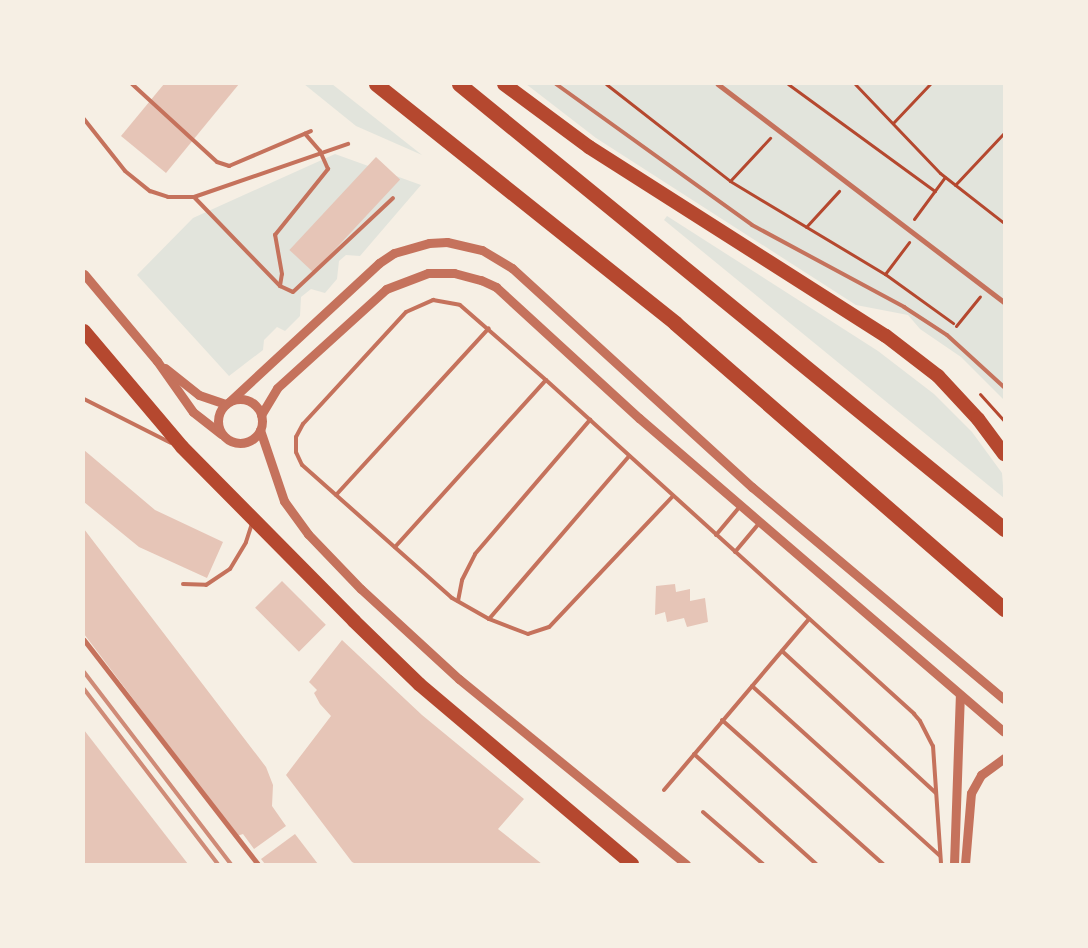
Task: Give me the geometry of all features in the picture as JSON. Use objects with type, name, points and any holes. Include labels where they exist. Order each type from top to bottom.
[{"type":"highway","points":[[376,84],[675,323],[1004,609]]},
{"type":"highway","points":[[459,84],[1004,529]]},
{"type":"highway","points":[[504,84],[589,147],[886,336],[938,376],[978,419],[1004,454]]},
{"type":"highway","points":[[84,331],[182,447],[419,684],[632,864]]},
{"type":"street","points":[[718,84],[848,181],[1004,302]]},
{"type":"street","points":[[221,434],[218,415],[228,403],[379,263],[394,253],[438,242],[482,250],[512,268],[752,487],[1004,699]]},
{"type":"street","points":[[686,864],[459,679],[355,582],[308,534],[284,501],[260,430],[261,414],[276,388],[386,289],[428,273],[461,274],[496,287],[639,418],[1004,732]]},
{"type":"street","points":[[84,274],[157,361],[193,412],[234,443],[242,443],[255,437],[260,430]]},
{"type":"street","points":[[157,361],[199,394],[228,403],[249,401],[261,414]]},
{"type":"street","points":[[84,640],[258,864]]},
{"type":"street","points":[[954,864],[960,694]]},
{"type":"street","points":[[965,864],[971,794],[982,775],[1004,758]]},
{"type":"lane","points":[[132,84],[217,162],[228,166],[311,131]]},
{"type":"lane","points":[[556,84],[752,225],[940,330],[1004,387]]},
{"type":"lane","points":[[84,119],[119,164],[150,191],[168,197],[194,197],[320,151],[348,144]]},
{"type":"lane","points":[[280,286],[282,274],[275,236],[326,173],[327,164],[320,151],[306,134]]},
{"type":"lane","points":[[194,197],[280,286],[288,291],[298,290],[393,198]]},
{"type":"lane","points":[[673,496],[542,632],[528,634],[489,619],[458,601],[336,495],[298,459],[295,444],[303,424],[414,306],[433,300],[452,301],[468,310],[716,534],[920,721],[933,746],[941,864]]},
{"type":"lane","points":[[336,495],[489,328]]},
{"type":"lane","points":[[395,547],[546,380]]},
{"type":"lane","points":[[84,399],[182,447]]},
{"type":"lane","points":[[458,601],[462,580],[475,554],[590,420]]},
{"type":"lane","points":[[489,619],[629,456]]},
{"type":"lane","points":[[716,534],[741,504]]},
{"type":"lane","points":[[183,584],[206,585],[230,569],[246,542],[253,519]]},
{"type":"lane","points":[[735,552],[760,522]]},
{"type":"lane","points":[[664,790],[809,619]]},
{"type":"lane","points":[[782,651],[936,792]]},
{"type":"lane","points":[[752,686],[940,856]]},
{"type":"lane","points":[[722,720],[883,864]]},
{"type":"lane","points":[[694,754],[816,864]]},
{"type":"lane","points":[[704,812],[763,864]]},
{"type":"path","points":[[606,84],[730,181],[885,274],[962,331]]},
{"type":"path","points":[[788,84],[935,191]]},
{"type":"path","points":[[855,84],[945,177],[1004,223]]},
{"type":"path","points":[[893,124],[930,84]]},
{"type":"path","points":[[730,181],[778,128]]},
{"type":"path","points":[[955,186],[1004,133]]},
{"type":"path","points":[[917,215],[945,177]]},
{"type":"path","points":[[806,227],[848,181]]},
{"type":"path","points":[[885,274],[916,233]]},
{"type":"path","points":[[956,326],[986,288]]},
{"type":"shaded area","points":[[304,84],[332,84],[422,155],[356,126]]},
{"type":"shaded area","points":[[526,84],[1004,84],[1004,400],[961,357],[920,329],[908,315],[856,305],[596,138]]},
{"type":"shaded area","points":[[335,154],[421,185],[360,256],[346,255],[339,261],[337,279],[325,293],[311,289],[301,297],[300,316],[285,331],[277,327],[264,340],[263,350],[229,376],[137,275],[193,218]]},
{"type":"shaded area","points":[[667,216],[878,351],[934,394],[972,432],[1002,473],[1004,498],[664,220]]},
{"type":"building","points":[[164,84],[239,84],[166,173],[121,136]]},
{"type":"building","points":[[376,157],[400,180],[314,272],[289,250]]},
{"type":"building","points":[[84,450],[155,510],[223,542],[207,578],[139,547],[84,502]]},
{"type":"building","points":[[84,529],[266,767],[273,785],[272,806],[286,826],[254,849],[243,834],[237,836],[84,634]]},
{"type":"building","points":[[282,581],[326,625],[299,652],[255,608]]},
{"type":"building","points":[[675,584],[676,592],[690,589],[690,601],[705,598],[708,622],[687,627],[684,618],[667,622],[665,612],[655,615],[656,586]]},
{"type":"building","points":[[342,640],[422,715],[524,799],[498,829],[542,864],[356,864],[352,862],[286,775],[331,716],[320,704],[314,693],[317,690],[309,682]]},
{"type":"building","points":[[84,730],[188,864],[84,864]]},
{"type":"building","points":[[295,834],[318,864],[265,864],[261,859]]},
{"type":"railway","points":[[84,672],[231,864]]},
{"type":"railway","points":[[84,689],[218,864]]}]
